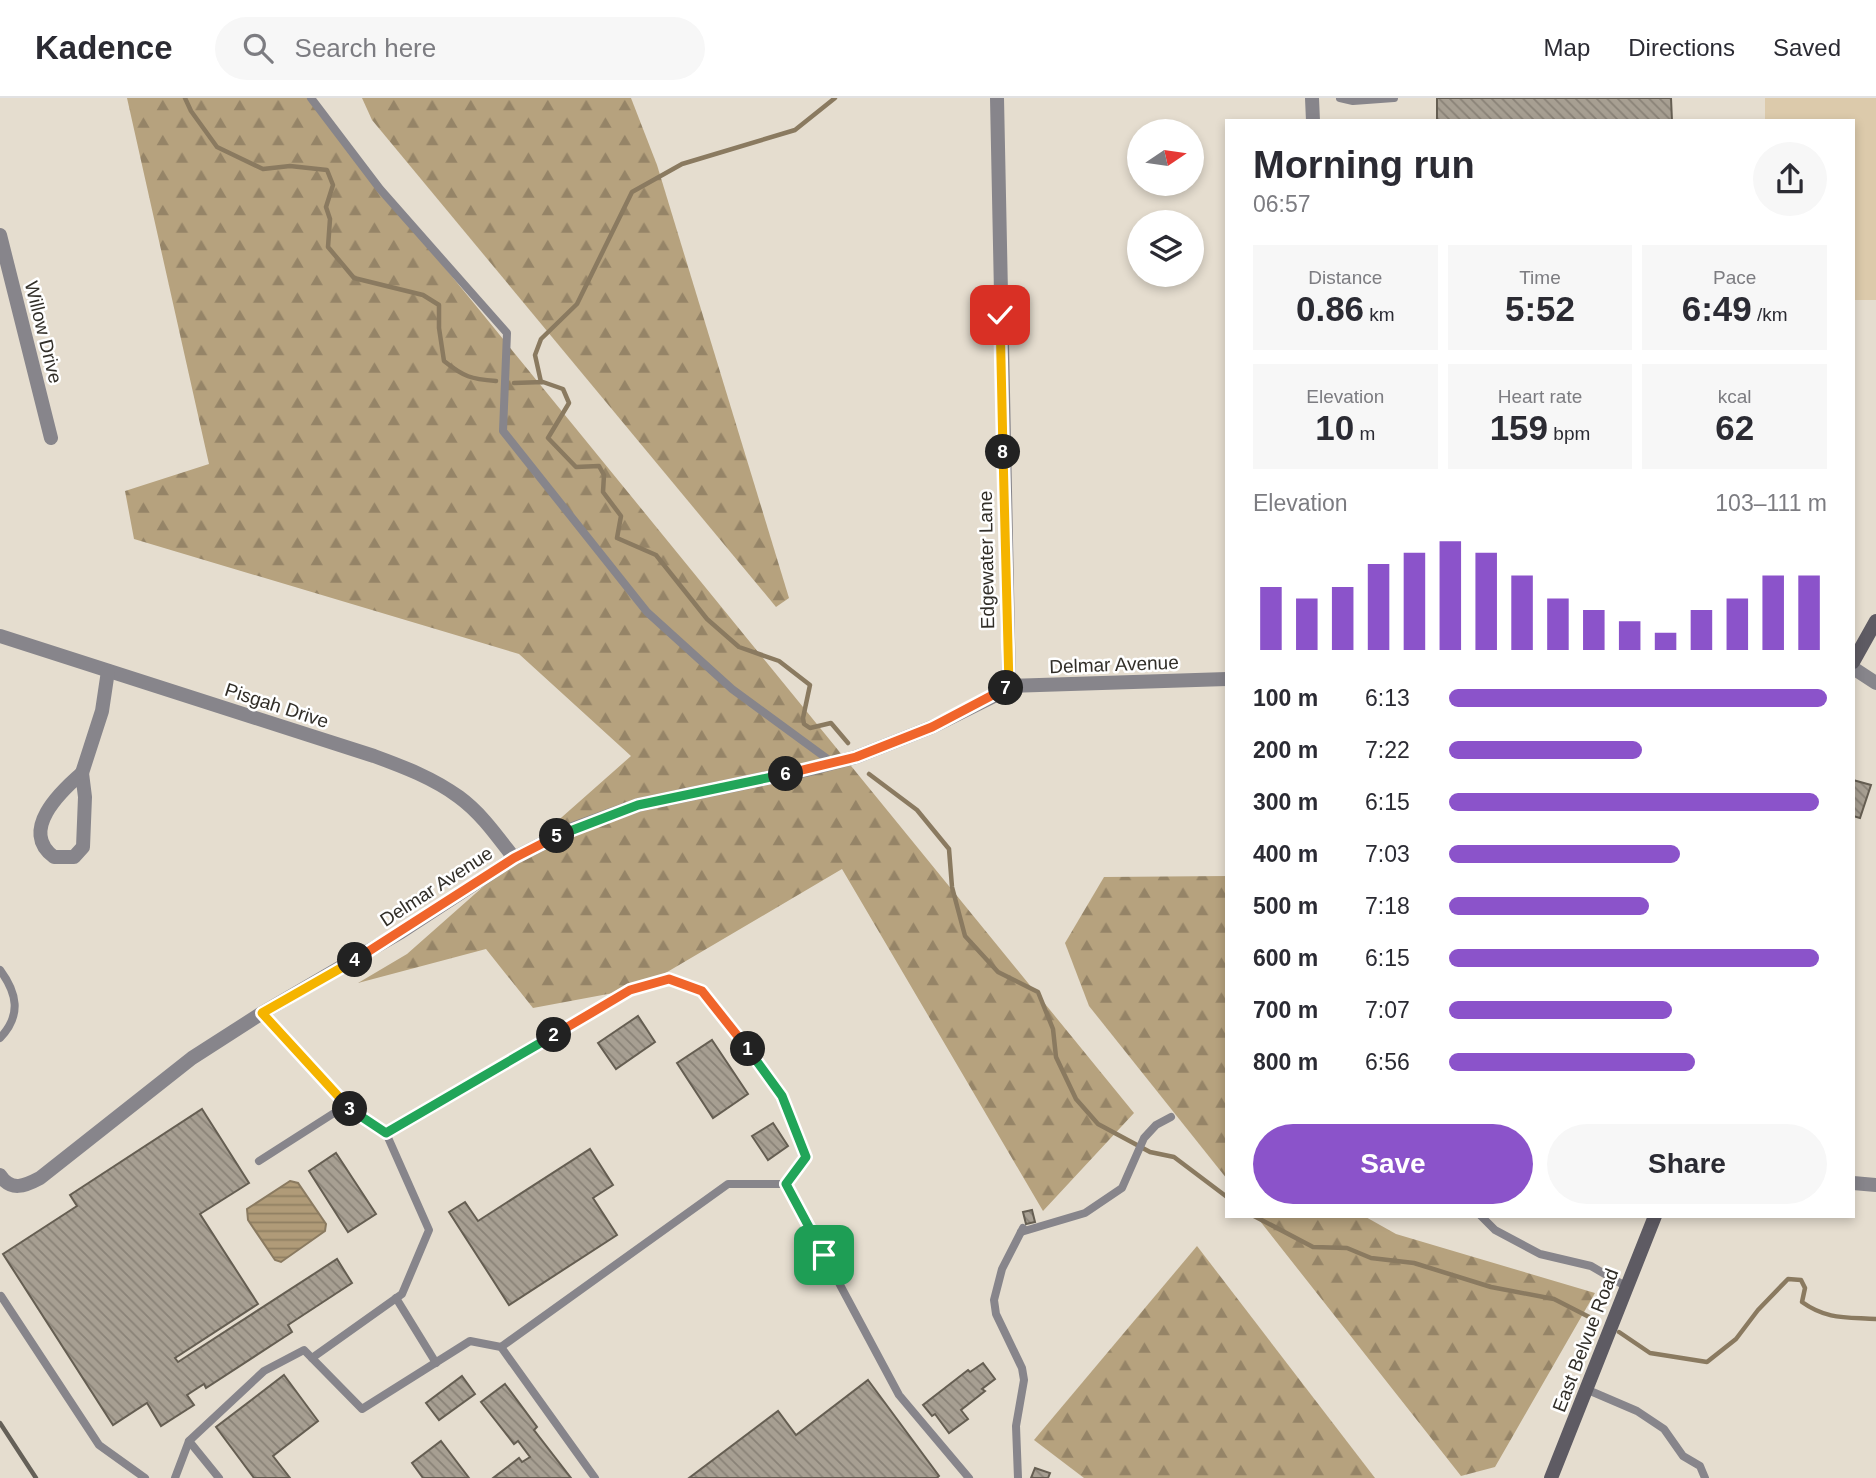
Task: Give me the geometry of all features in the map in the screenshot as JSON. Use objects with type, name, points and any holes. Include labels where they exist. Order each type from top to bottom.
[{"type":"street","name":"Edgewater Lane","points":[[997,98],[1009,686]]},
{"type":"street","points":[[1312,98],[1313,119]]},
{"type":"street","name":"Willow Drive","points":[[0,235],[51,438]]},
{"type":"street","points":[[1855,658],[1876,621]]},
{"type":"street","name":"Pisgah Drive","points":[[0,636],[419,773],[446,788],[468,805],[485,821],[514,858]]},
{"type":"street","points":[[1855,669],[1876,683]]},
{"type":"street","points":[[82,773],[64,788],[43,817],[41,841],[54,857],[74,857],[83,847],[85,797],[82,773],[102,711],[108,671]]},
{"type":"street","name":"Delmar Avenue","points":[[2,1178],[17,1187],[40,1178],[165,1077],[262,1013],[401,932],[514,858],[567,831],[638,805],[856,757],[932,727],[995,696],[1009,686],[1225,679]]},
{"type":"street","points":[[1855,1183],[1876,1185]]},
{"type":"street","name":"East Belvue Road","points":[[1551,1478],[1654,1218]]},
{"type":"lane","points":[[311,98],[380,189],[507,333],[503,431],[647,612],[732,689],[833,763]]},
{"type":"lane","points":[[1340,98],[1353,101],[1394,98]]},
{"type":"lane","points":[[0,970],[15,994],[16,1010],[7,1031],[0,1038]]},
{"type":"lane","points":[[386,1133],[630,990],[669,979],[702,991],[782,1096],[806,1157],[786,1184]]},
{"type":"lane","points":[[262,1013],[345,1106],[386,1133],[429,1230],[402,1294],[312,1358]]},
{"type":"lane","points":[[259,1161],[345,1106]]},
{"type":"lane","points":[[1018,1478],[1016,1426],[1024,1380],[1022,1368],[996,1314],[994,1300],[1002,1269],[1022,1230],[1085,1213],[1122,1188],[1144,1138],[1156,1125],[1171,1117]]},
{"type":"lane","points":[[500,1347],[728,1184],[786,1184]]},
{"type":"lane","points":[[786,1184],[899,1395],[969,1478]]},
{"type":"lane","points":[[1483,1218],[1501,1234],[1540,1254],[1591,1265],[1627,1287]]},
{"type":"lane","points":[[1,1296],[99,1445],[145,1478]]},
{"type":"lane","points":[[396,1298],[436,1363]]},
{"type":"lane","points":[[176,1478],[189,1441],[264,1371],[304,1350],[362,1409],[470,1341],[500,1347],[595,1478]]},
{"type":"lane","points":[[1588,1390],[1637,1411],[1664,1429],[1682,1457],[1700,1466],[1705,1478]]},
{"type":"lane","points":[[189,1441],[219,1478]]},
{"type":"green space","points":[[127,98],[312,98],[322,117],[1134,1113],[1043,1211],[842,869],[640,988],[533,1008],[486,949],[358,983],[407,954],[631,756],[519,654],[134,539],[125,491],[209,464]]},
{"type":"green space","points":[[362,98],[631,98],[657,165],[789,598],[776,607],[372,120]]},
{"type":"green space","points":[[1225,876],[1225,1176],[1089,1006],[1065,943],[1104,877]]},
{"type":"green space","points":[[1258,1218],[1368,1218],[1396,1234],[1595,1293],[1495,1467],[1461,1476]]},
{"type":"green space","points":[[1197,1246],[1375,1478],[1084,1478],[1034,1440]]},
{"type":"shaded area","points":[[1765,98],[1876,98],[1876,300],[1855,300],[1855,119],[1765,119]]},
{"type":"shaded area","points":[[290,1181],[298,1183],[326,1224],[325,1231],[281,1262],[275,1260],[248,1220],[247,1209]]},
{"type":"building","points":[[1437,98],[1671,98],[1672,119],[1437,119]]},
{"type":"building","points":[[1855,781],[1871,785],[1860,818],[1855,817]]},
{"type":"building","points":[[638,1016],[655,1042],[616,1069],[598,1043]]},
{"type":"building","points":[[712,1040],[748,1094],[713,1118],[677,1063]]},
{"type":"building","points":[[202,1109],[249,1183],[200,1214],[258,1304],[175,1358],[178,1362],[337,1259],[352,1283],[288,1325],[292,1332],[206,1388],[204,1384],[187,1395],[194,1405],[161,1426],[147,1403],[113,1425],[3,1254],[77,1206],[70,1195]]},
{"type":"building","points":[[773,1123],[788,1146],[768,1160],[752,1136]]},
{"type":"building","points":[[590,1149],[613,1185],[593,1198],[617,1235],[509,1305],[449,1212],[465,1202],[478,1221]]},
{"type":"building","points":[[336,1153],[376,1214],[348,1232],[309,1171]]},
{"type":"building","points":[[1032,1210],[1035,1222],[1026,1224],[1023,1212]]},
{"type":"building","points":[[983,1363],[995,1379],[982,1389],[985,1391],[961,1410],[968,1419],[949,1433],[935,1414],[932,1416],[923,1405],[968,1370],[970,1372]]},
{"type":"building","points":[[284,1375],[318,1421],[273,1456],[290,1478],[254,1478],[216,1427]]},
{"type":"building","points":[[462,1376],[475,1394],[439,1420],[426,1403]]},
{"type":"building","points":[[868,1380],[939,1476],[937,1478],[689,1478],[778,1411],[796,1435]]},
{"type":"building","points":[[505,1384],[537,1427],[534,1430],[571,1478],[493,1478],[519,1458],[522,1462],[530,1457],[518,1441],[514,1444],[481,1402]]},
{"type":"building","points":[[441,1441],[469,1478],[423,1478],[412,1463]]},
{"type":"building","points":[[1035,1468],[1050,1473],[1048,1478],[1031,1478]]},
{"type":"waterway","points":[[185,98],[217,147],[263,169],[290,166],[327,170],[333,185],[326,207],[330,219],[328,247],[354,278],[423,295],[439,305],[444,361],[468,376],[496,381]]},
{"type":"waterway","points":[[541,382],[535,355],[541,339],[577,304],[632,192],[682,164],[795,130],[835,98]]},
{"type":"waterway","points":[[514,383],[543,382],[563,389],[569,403],[548,438],[576,467],[599,466],[604,475],[603,492],[621,516],[617,538],[656,555],[707,619],[739,647],[779,661],[810,685],[804,724],[810,728],[831,723],[848,743]]},
{"type":"waterway","points":[[869,774],[917,810],[949,849],[952,887],[965,936],[998,972],[1038,992],[1053,1029],[1056,1057],[1076,1099],[1098,1124],[1150,1152],[1174,1157],[1225,1195]]},
{"type":"waterway","points":[[1258,1218],[1313,1247],[1347,1248],[1371,1258],[1414,1263],[1491,1287],[1554,1299],[1595,1320]]},
{"type":"waterway","points":[[1619,1332],[1650,1353],[1707,1362],[1736,1339],[1758,1310],[1788,1279],[1801,1280],[1805,1288],[1802,1302],[1811,1308],[1838,1316],[1876,1319]]},
{"type":"railway","points":[[0,1423],[36,1478]]},
{"type":"route","points":[[824,1255],[786,1184],[806,1157],[782,1096],[702,991],[669,979],[630,990],[386,1133],[345,1106],[262,1013],[401,932],[514,858],[567,831],[638,805],[806,771],[856,757],[932,727],[995,696],[1009,686],[1000,315]]}]
